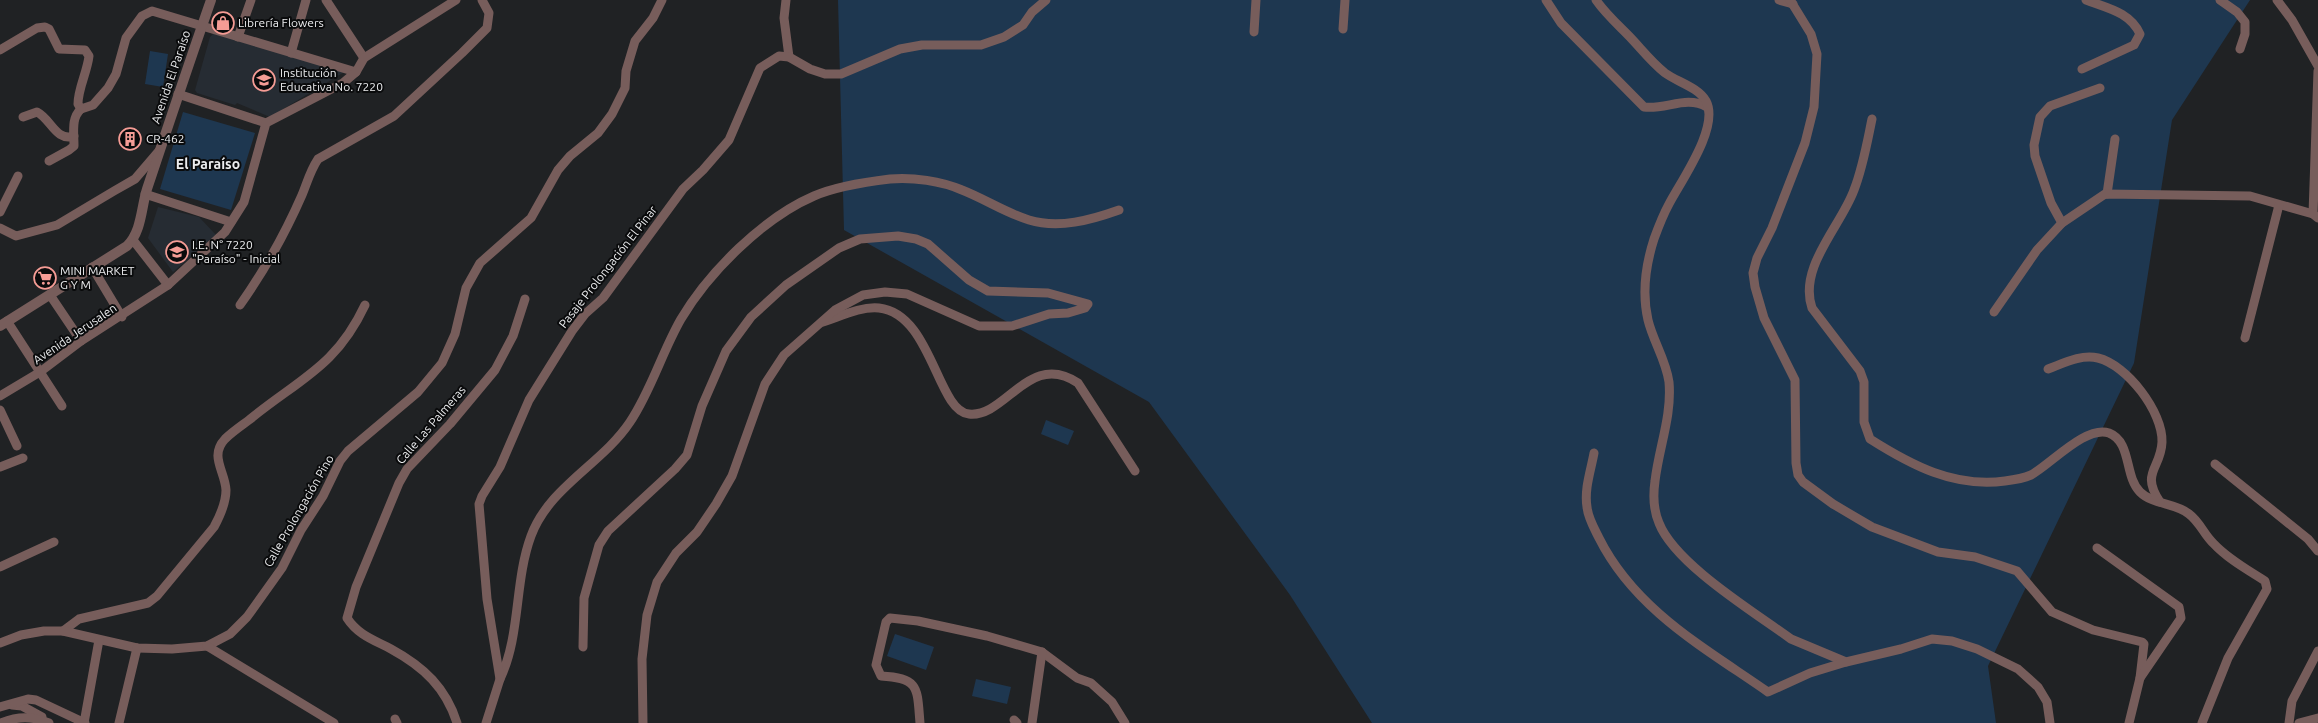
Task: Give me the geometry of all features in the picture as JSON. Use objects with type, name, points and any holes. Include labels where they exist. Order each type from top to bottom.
[{"type":"street","name":"Avenida El Paraíso","points":[[133,240],[137,232],[145,194],[210,0]]},
{"type":"street","points":[[238,37],[250,0]]},
{"type":"street","points":[[291,53],[306,0]]},
{"type":"street","points":[[326,0],[364,58]]},
{"type":"street","points":[[178,94],[266,123],[343,82],[356,72],[364,58],[456,0]]},
{"type":"street","points":[[240,305],[266,265],[302,194],[310,171],[318,159],[394,116],[462,53],[487,28],[489,13],[482,0]]},
{"type":"street","name":"Calle Prolongación Pino","points":[[0,643],[21,635],[44,631],[63,631],[137,648],[172,649],[207,646],[230,634],[247,617],[282,568],[301,530],[323,496],[340,461],[348,451],[418,392],[442,363],[455,334],[466,288],[480,263],[531,218],[558,170],[570,156],[598,133],[612,114],[625,88],[626,71],[635,41],[653,18],[662,0]]},
{"type":"street","points":[[786,0],[784,18],[789,57],[810,69],[824,74],[841,74],[900,49],[922,45],[981,45],[1004,37],[1023,25],[1032,12],[1046,0]]},
{"type":"street","points":[[1254,32],[1256,0]]},
{"type":"street","points":[[1343,29],[1345,0]]},
{"type":"street","points":[[1546,0],[1561,23],[1644,107],[1663,107],[1683,102],[1697,102],[1707,107]]},
{"type":"street","points":[[1596,0],[1604,12],[1627,34],[1649,59],[1666,74],[1696,91],[1706,102],[1708,115],[1702,145],[1668,206],[1654,238],[1648,262],[1646,285],[1648,319],[1667,371],[1669,384],[1668,416],[1655,480],[1653,504],[1659,524],[1671,543],[1706,577],[1791,639],[1846,662]]},
{"type":"street","points":[[1778,0],[1791,2],[1811,34],[1817,54],[1814,107],[1805,143],[1772,228],[1757,258],[1754,273],[1755,288],[1764,318],[1795,380],[1796,463],[1798,475],[1809,487],[1861,523],[1938,552],[1975,558],[2005,566],[2017,571],[2052,612],[2093,630],[2140,640],[2144,644],[2140,678],[2129,723]]},
{"type":"street","points":[[2082,69],[2134,44],[2140,34],[2136,25],[2118,11],[2086,0]]},
{"type":"street","points":[[2220,0],[2237,12],[2245,22],[2245,34],[2240,49]]},
{"type":"street","points":[[2277,0],[2292,20],[2318,66]]},
{"type":"street","points":[[49,161],[70,150],[74,146],[76,114],[81,109],[93,105],[108,88],[116,74],[126,38],[146,12],[152,11],[356,72]]},
{"type":"street","points":[[0,50],[37,28],[45,27],[49,29],[59,49],[85,50],[89,56],[87,71],[78,95],[78,104],[81,109]]},
{"type":"street","name":"Pasaje Prolongación El Pinar","points":[[500,679],[487,599],[479,504],[482,496],[500,467],[530,400],[572,331],[585,314],[603,298],[683,189],[703,170],[729,140],[760,68],[779,56],[789,57]]},
{"type":"street","points":[[1994,312],[2037,250],[2062,223],[2082,207],[2107,194],[2250,196],[2315,216],[2318,71]]},
{"type":"street","points":[[2062,223],[2051,203],[2034,156],[2034,145],[2040,117],[2050,106],[2100,88]]},
{"type":"street","points":[[23,117],[37,112],[45,116],[59,136],[67,138],[74,136]]},
{"type":"street","points":[[1872,119],[1860,175],[1854,192],[1813,268],[1809,298],[1812,308],[1860,371],[1864,382],[1864,422],[1870,439],[1916,466],[1935,474],[1962,481],[1991,483],[2031,475],[2086,436],[2099,431],[2110,434],[2122,444],[2133,484],[2141,494],[2189,513],[2215,546],[2265,582],[2267,585],[2267,589],[2228,658],[2202,723]]},
{"type":"street","name":"Avenida Jerusalen","points":[[0,396],[40,372],[81,341],[122,317],[168,285],[225,232],[244,202],[266,123]]},
{"type":"street","points":[[2107,194],[2115,140]]},
{"type":"street","points":[[0,228],[16,236],[57,225],[134,179],[160,150]]},
{"type":"street","points":[[0,212],[18,176]]},
{"type":"street","points":[[486,723],[500,679],[508,664],[520,577],[532,534],[552,501],[629,423],[681,320],[708,280],[742,246],[783,212],[815,195],[852,185],[892,179],[924,180],[961,189],[1031,221],[1062,223],[1088,221],[1119,210]]},
{"type":"street","points":[[145,194],[231,222]]},
{"type":"street","points":[[2245,338],[2279,205]]},
{"type":"street","points":[[583,647],[584,598],[599,545],[608,531],[686,455],[702,406],[726,351],[751,317],[786,286],[839,248],[860,239],[898,236],[916,239],[928,244],[969,280],[988,291],[1048,293],[1088,304],[1085,308],[1068,313],[1049,314],[1012,326],[979,326],[907,294],[885,292],[863,295],[835,310],[784,355],[765,384],[732,476],[716,504],[697,532],[676,553],[657,582],[647,614],[642,659],[643,723]]},
{"type":"street","points":[[62,406],[40,372],[3,324],[127,246],[133,240],[168,285]]},
{"type":"street","points":[[92,267],[122,317]]},
{"type":"street","points":[[50,295],[81,341]]},
{"type":"street","name":"Calle Las Palmeras","points":[[457,723],[451,703],[443,691],[423,670],[394,651],[359,632],[347,618],[356,587],[399,483],[407,469],[450,424],[496,370],[513,336],[525,299]]},
{"type":"street","points":[[63,631],[79,619],[148,603],[157,596],[214,527],[221,515],[226,489],[217,457],[219,448],[225,439],[274,399],[303,382],[326,362],[342,345],[356,325],[365,304]]},
{"type":"street","points":[[818,324],[856,312],[878,308],[893,312],[907,321],[921,342],[953,404],[965,414],[985,411],[1029,380],[1043,376],[1063,375],[1071,378],[1078,383],[1135,471]]},
{"type":"street","points":[[2048,369],[2078,358],[2098,358],[2122,371],[2136,385],[2151,406],[2161,430],[2162,442],[2151,483],[2153,491],[2161,503]]},
{"type":"street","points":[[0,410],[17,446]]},
{"type":"street","points":[[1594,453],[1586,494],[1587,507],[1590,520],[1605,550],[1621,572],[1644,600],[1677,630],[1768,692],[1810,673],[1846,662],[1901,649],[1932,639],[1952,641],[1977,649],[2018,669],[2038,688],[2047,702],[2050,723]]},
{"type":"street","points":[[0,467],[23,458]]},
{"type":"street","points":[[2215,464],[2308,538],[2318,551]]},
{"type":"street","points":[[0,567],[54,542]]},
{"type":"street","points":[[2097,548],[2179,607],[2181,612],[2181,618],[2140,678]]},
{"type":"street","points":[[920,723],[915,689],[911,682],[904,678],[881,676],[876,665],[886,622],[890,618],[918,621],[987,636],[1042,652],[1077,678],[1091,683],[1112,702],[1125,723]]},
{"type":"street","points":[[0,707],[12,705],[28,699],[36,700],[85,723],[99,640]]},
{"type":"street","points":[[207,646],[334,723]]},
{"type":"street","points":[[119,723],[137,648]]},
{"type":"street","points":[[2290,723],[2292,701],[2318,651]]},
{"type":"street","points":[[1032,723],[1042,652]]},
{"type":"street","points":[[12,705],[22,706],[50,723]]},
{"type":"street","points":[[1,723],[20,717],[37,718],[50,723]]},
{"type":"street","points":[[2299,723],[2318,718]]},
{"type":"shaded area","points":[[838,0],[2250,0],[2172,120],[2134,363],[1988,666],[1996,723],[1372,723],[1290,595],[1149,402],[844,230]]},
{"type":"shaded area","name":"Institución Educativa No. 7220","points":[[215,32],[346,71],[270,117],[237,103],[235,105],[197,93],[195,90],[210,37]]},
{"type":"shaded area","points":[[150,51],[168,54],[163,87],[145,84]]},
{"type":"shaded area","points":[[183,112],[255,133],[231,210],[160,189]]},
{"type":"shaded area","name":"I.E. N° 7220 \"Paraíso\" - Inicial","points":[[158,207],[199,217],[216,235],[173,272],[148,238]]},
{"type":"shaded area","points":[[1046,420],[1074,431],[1068,445],[1041,434]]},
{"type":"shaded area","points":[[895,634],[934,647],[926,670],[887,656]]},
{"type":"shaded area","points":[[976,679],[1011,687],[1007,704],[972,696]]},
{"type":"place","name":"Librería Flowers","points":[[223,23]]},
{"type":"place","name":"Institución Educativa No. 7220","points":[[264,80]]},
{"type":"place","name":"CR-462","points":[[130,139]]},
{"type":"place","name":"I.E. N° 7220 \"Paraíso\" - Inicial","points":[[177,252]]},
{"type":"place","name":"MINI MARKET G Y M","points":[[45,278]]},
{"type":"district","name":"El Paraíso","points":[[208,164]]}]
